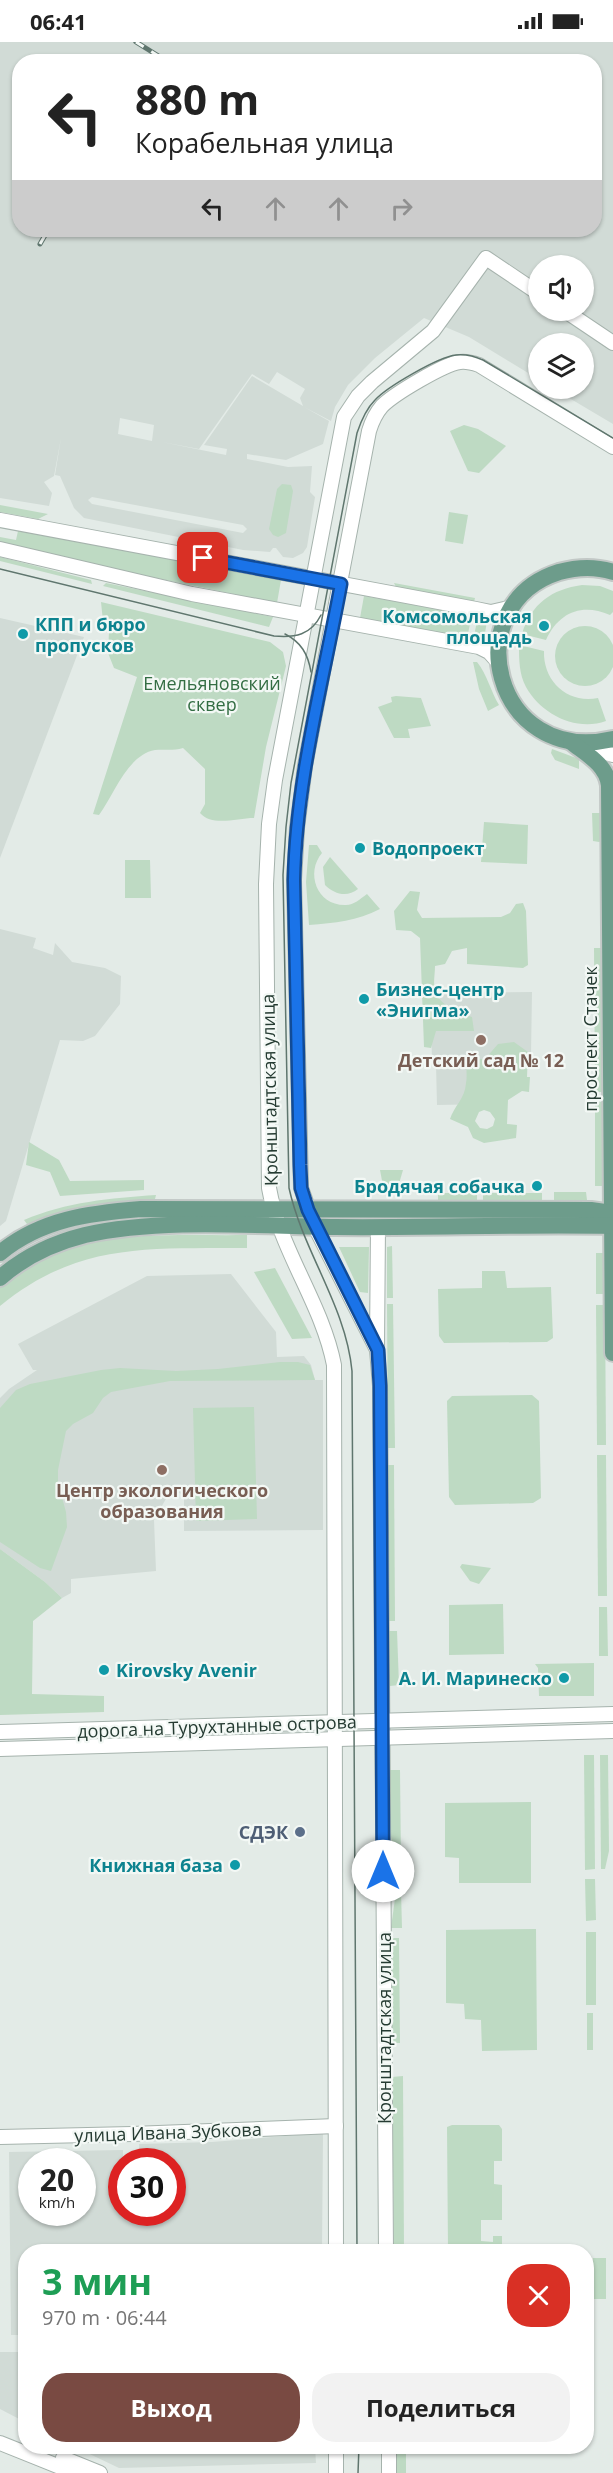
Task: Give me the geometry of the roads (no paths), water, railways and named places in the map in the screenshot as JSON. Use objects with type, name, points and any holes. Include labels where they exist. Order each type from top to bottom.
[{"type":"main road","points":[[612,571],[580,568],[553,574],[530,588],[513,607],[501,633],[498,662],[506,691],[522,715],[544,733],[571,742],[594,743],[613,739]]},
{"type":"main road","name":"проспект Стачек","points":[[571,742],[603,767],[608,774],[609,785],[613,1353]]},
{"type":"main road","points":[[0,1253],[28,1234],[49,1224],[106,1212],[172,1209],[591,1210],[612,1219]]},
{"type":"main road","points":[[0,1278],[14,1266],[40,1250],[93,1234],[171,1227],[279,1225],[378,1227],[612,1219]]},
{"type":"street","name":"Кронштадтская улица","points":[[336,2244],[334,1365],[324,1328],[279,1225],[269,1188],[267,854],[275,780],[344,417],[358,396],[372,382],[433,331],[486,258],[528,286]]},
{"type":"street","points":[[580,321],[613,343]]},
{"type":"street","name":"Кронштадтская улица","points":[[386,2244],[380,1386],[378,1350],[315,1227],[301,1188],[295,854],[306,766],[373,418],[390,399],[451,365],[460,362],[479,365],[613,447]]},
{"type":"street","points":[[0,520],[491,612],[513,607]]},
{"type":"street","points":[[0,549],[148,585],[479,647],[489,652],[498,662]]},
{"type":"street","points":[[571,742],[613,755]]},
{"type":"street","points":[[378,1227],[378,1350]]},
{"type":"street","name":"дорога на Турухтанные острова","points":[[0,1732],[613,1714]]},
{"type":"street","name":"дорога на Турухтанные острова","points":[[0,1749],[613,1731]]},
{"type":"street","name":"улица Ивана Зубкова","points":[[0,2137],[336,2126]]},
{"type":"street","points":[[0,2433],[18,2440]]},
{"type":"street","points":[[0,2443],[18,2450]]},
{"type":"street","points":[[28,2454],[75,2473]]},
{"type":"street","points":[[54,2454],[100,2473]]},
{"type":"street","points":[[336,2454],[336,2473]]},
{"type":"street","points":[[388,2454],[389,2473]]},
{"type":"tram line","points":[[357,2244],[352,1371],[342,1324],[295,1212],[289,1188],[283,875],[291,783],[357,433],[364,415],[375,400],[401,381],[437,361],[456,355],[470,356],[483,360],[613,438]]},
{"type":"tram line","points":[[0,569],[274,636],[302,634],[312,627],[321,615]]},
{"type":"tram line","points":[[285,634],[303,649],[311,672]]},
{"type":"tram line","points":[[358,2473],[359,2454]]},
{"type":"railway","points":[[136,42],[155,54]]},
{"type":"railway","points":[[40,244],[44,237]]},
{"type":"place","name":"Комсомольская площадь","points":[[544,626]]},
{"type":"place","name":"КПП и бюро пропусков","points":[[23,634]]},
{"type":"place","name":"Водопроект","points":[[360,848]]},
{"type":"place","name":"Бизнес-центр «Энигма»","points":[[364,999]]},
{"type":"place","name":"Детский сад № 12","points":[[481,1040]]},
{"type":"place","name":"Бродячая собачка","points":[[537,1186]]},
{"type":"place","name":"Центр экологического образования","points":[[162,1470]]},
{"type":"place","name":"Kirovsky Avenir","points":[[104,1670]]},
{"type":"place","name":"А. И. Маринеско","points":[[564,1678]]},
{"type":"place","name":"СДЭК","points":[[300,1832]]},
{"type":"place","name":"Книжная база","points":[[235,1865]]},
{"type":"park label","name":"Емельяновский сквер","points":[[212,693]]}]
